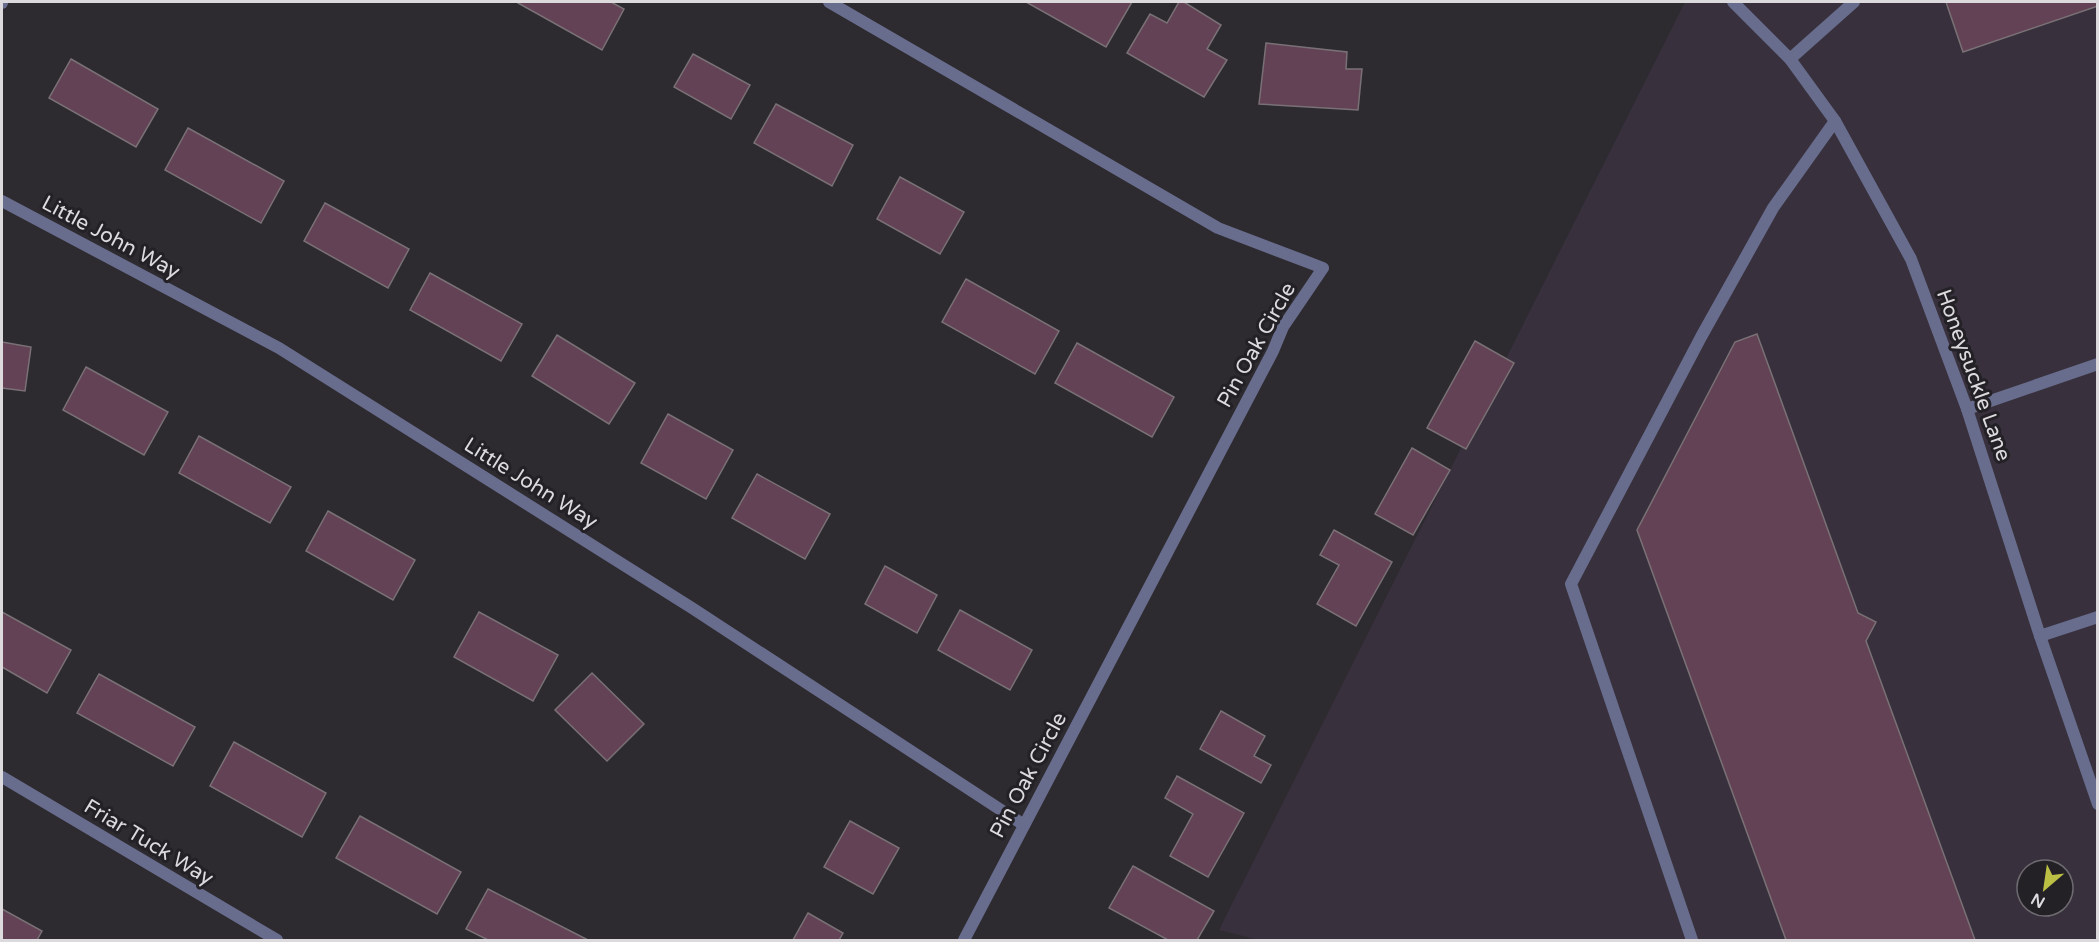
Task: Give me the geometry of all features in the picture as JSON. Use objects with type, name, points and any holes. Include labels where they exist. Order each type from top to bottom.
[{"type":"street","name":"Pin Oak Circle","points":[[829,2],[1218,228],[1323,268],[1283,327],[1269,360],[964,940]]},
{"type":"street","name":"Honeysuckle Lane","points":[[1733,2],[1790,59],[1835,122],[1911,258],[1967,409],[2097,804]]},
{"type":"street","points":[[1790,59],[1854,2]]},
{"type":"street","points":[[1692,940],[1571,584],[1701,337],[1773,208],[1835,122]]},
{"type":"street","name":"Little John Way","points":[[2,201],[279,348],[692,608],[1024,825]]},
{"type":"street","points":[[1967,409],[2097,364]]},
{"type":"street","points":[[2040,636],[2097,617]]},
{"type":"street","name":"Friar Tuck Way","points":[[2,777],[278,940]]},
{"type":"shaded area","points":[[1685,2],[2097,2],[2097,940],[1259,940],[1219,930]]},
{"type":"building","points":[[518,2],[611,2],[624,9],[602,50]]},
{"type":"building","points":[[1026,2],[1132,2],[1106,47]]},
{"type":"building","points":[[1179,2],[1184,2],[1221,25],[1207,49],[1227,60],[1204,97],[1127,53],[1150,14],[1167,23]]},
{"type":"building","points":[[1946,2],[2098,2],[2098,6],[1963,52]]},
{"type":"building","points":[[1266,43],[1347,52],[1346,69],[1362,69],[1358,110],[1259,104]]},
{"type":"building","points":[[693,54],[750,85],[731,119],[674,87]]},
{"type":"building","points":[[71,59],[158,109],[136,147],[49,98]]},
{"type":"building","points":[[776,104],[853,145],[832,186],[754,143]]},
{"type":"building","points":[[188,128],[284,181],[261,223],[165,170]]},
{"type":"building","points":[[900,177],[964,212],[940,254],[877,219]]},
{"type":"building","points":[[325,203],[409,249],[388,288],[304,241]]},
{"type":"building","points":[[430,273],[522,324],[501,361],[410,310]]},
{"type":"building","points":[[966,279],[1059,331],[1035,374],[942,322]]},
{"type":"building","points":[[1757,334],[1858,613],[1876,622],[1866,641],[1975,940],[1786,940],[1637,530],[1735,342]]},
{"type":"building","points":[[557,335],[635,383],[609,424],[532,376]]},
{"type":"building","points":[[1475,341],[1514,363],[1466,449],[1427,428]]},
{"type":"building","points":[[2,342],[31,347],[25,391],[2,388]]},
{"type":"building","points":[[1077,343],[1174,397],[1152,437],[1055,383]]},
{"type":"building","points":[[86,367],[168,412],[144,455],[63,410]]},
{"type":"building","points":[[668,414],[733,450],[706,499],[641,463]]},
{"type":"building","points":[[199,436],[291,487],[270,523],[179,473]]},
{"type":"building","points":[[1412,448],[1450,470],[1413,535],[1375,514]]},
{"type":"building","points":[[757,474],[830,514],[805,559],[732,518]]},
{"type":"building","points":[[328,511],[415,560],[393,600],[306,551]]},
{"type":"building","points":[[1334,530],[1392,562],[1356,626],[1317,604],[1339,565],[1320,555]]},
{"type":"building","points":[[885,566],[937,595],[917,633],[865,604]]},
{"type":"building","points":[[960,610],[1032,650],[1010,690],[938,650]]},
{"type":"building","points":[[2,612],[71,650],[47,693],[2,667]]},
{"type":"building","points":[[479,612],[558,655],[533,701],[454,657]]},
{"type":"building","points":[[592,673],[644,724],[607,761],[555,710]]},
{"type":"building","points":[[99,674],[195,727],[173,766],[77,713]]},
{"type":"building","points":[[1221,711],[1265,736],[1254,756],[1271,765],[1261,783],[1200,749]]},
{"type":"building","points":[[234,742],[326,793],[302,837],[210,786]]},
{"type":"building","points":[[1177,776],[1244,813],[1208,877],[1170,856],[1193,814],[1165,798]]},
{"type":"building","points":[[360,816],[461,872],[437,914],[336,858]]},
{"type":"building","points":[[850,821],[899,848],[873,894],[824,867]]},
{"type":"building","points":[[1133,866],[1214,911],[1197,940],[1168,940],[1109,908]]},
{"type":"building","points":[[488,889],[588,940],[488,940],[466,929]]},
{"type":"building","points":[[2,909],[42,931],[37,940],[2,940]]},
{"type":"building","points":[[808,913],[843,933],[839,940],[793,940]]}]
